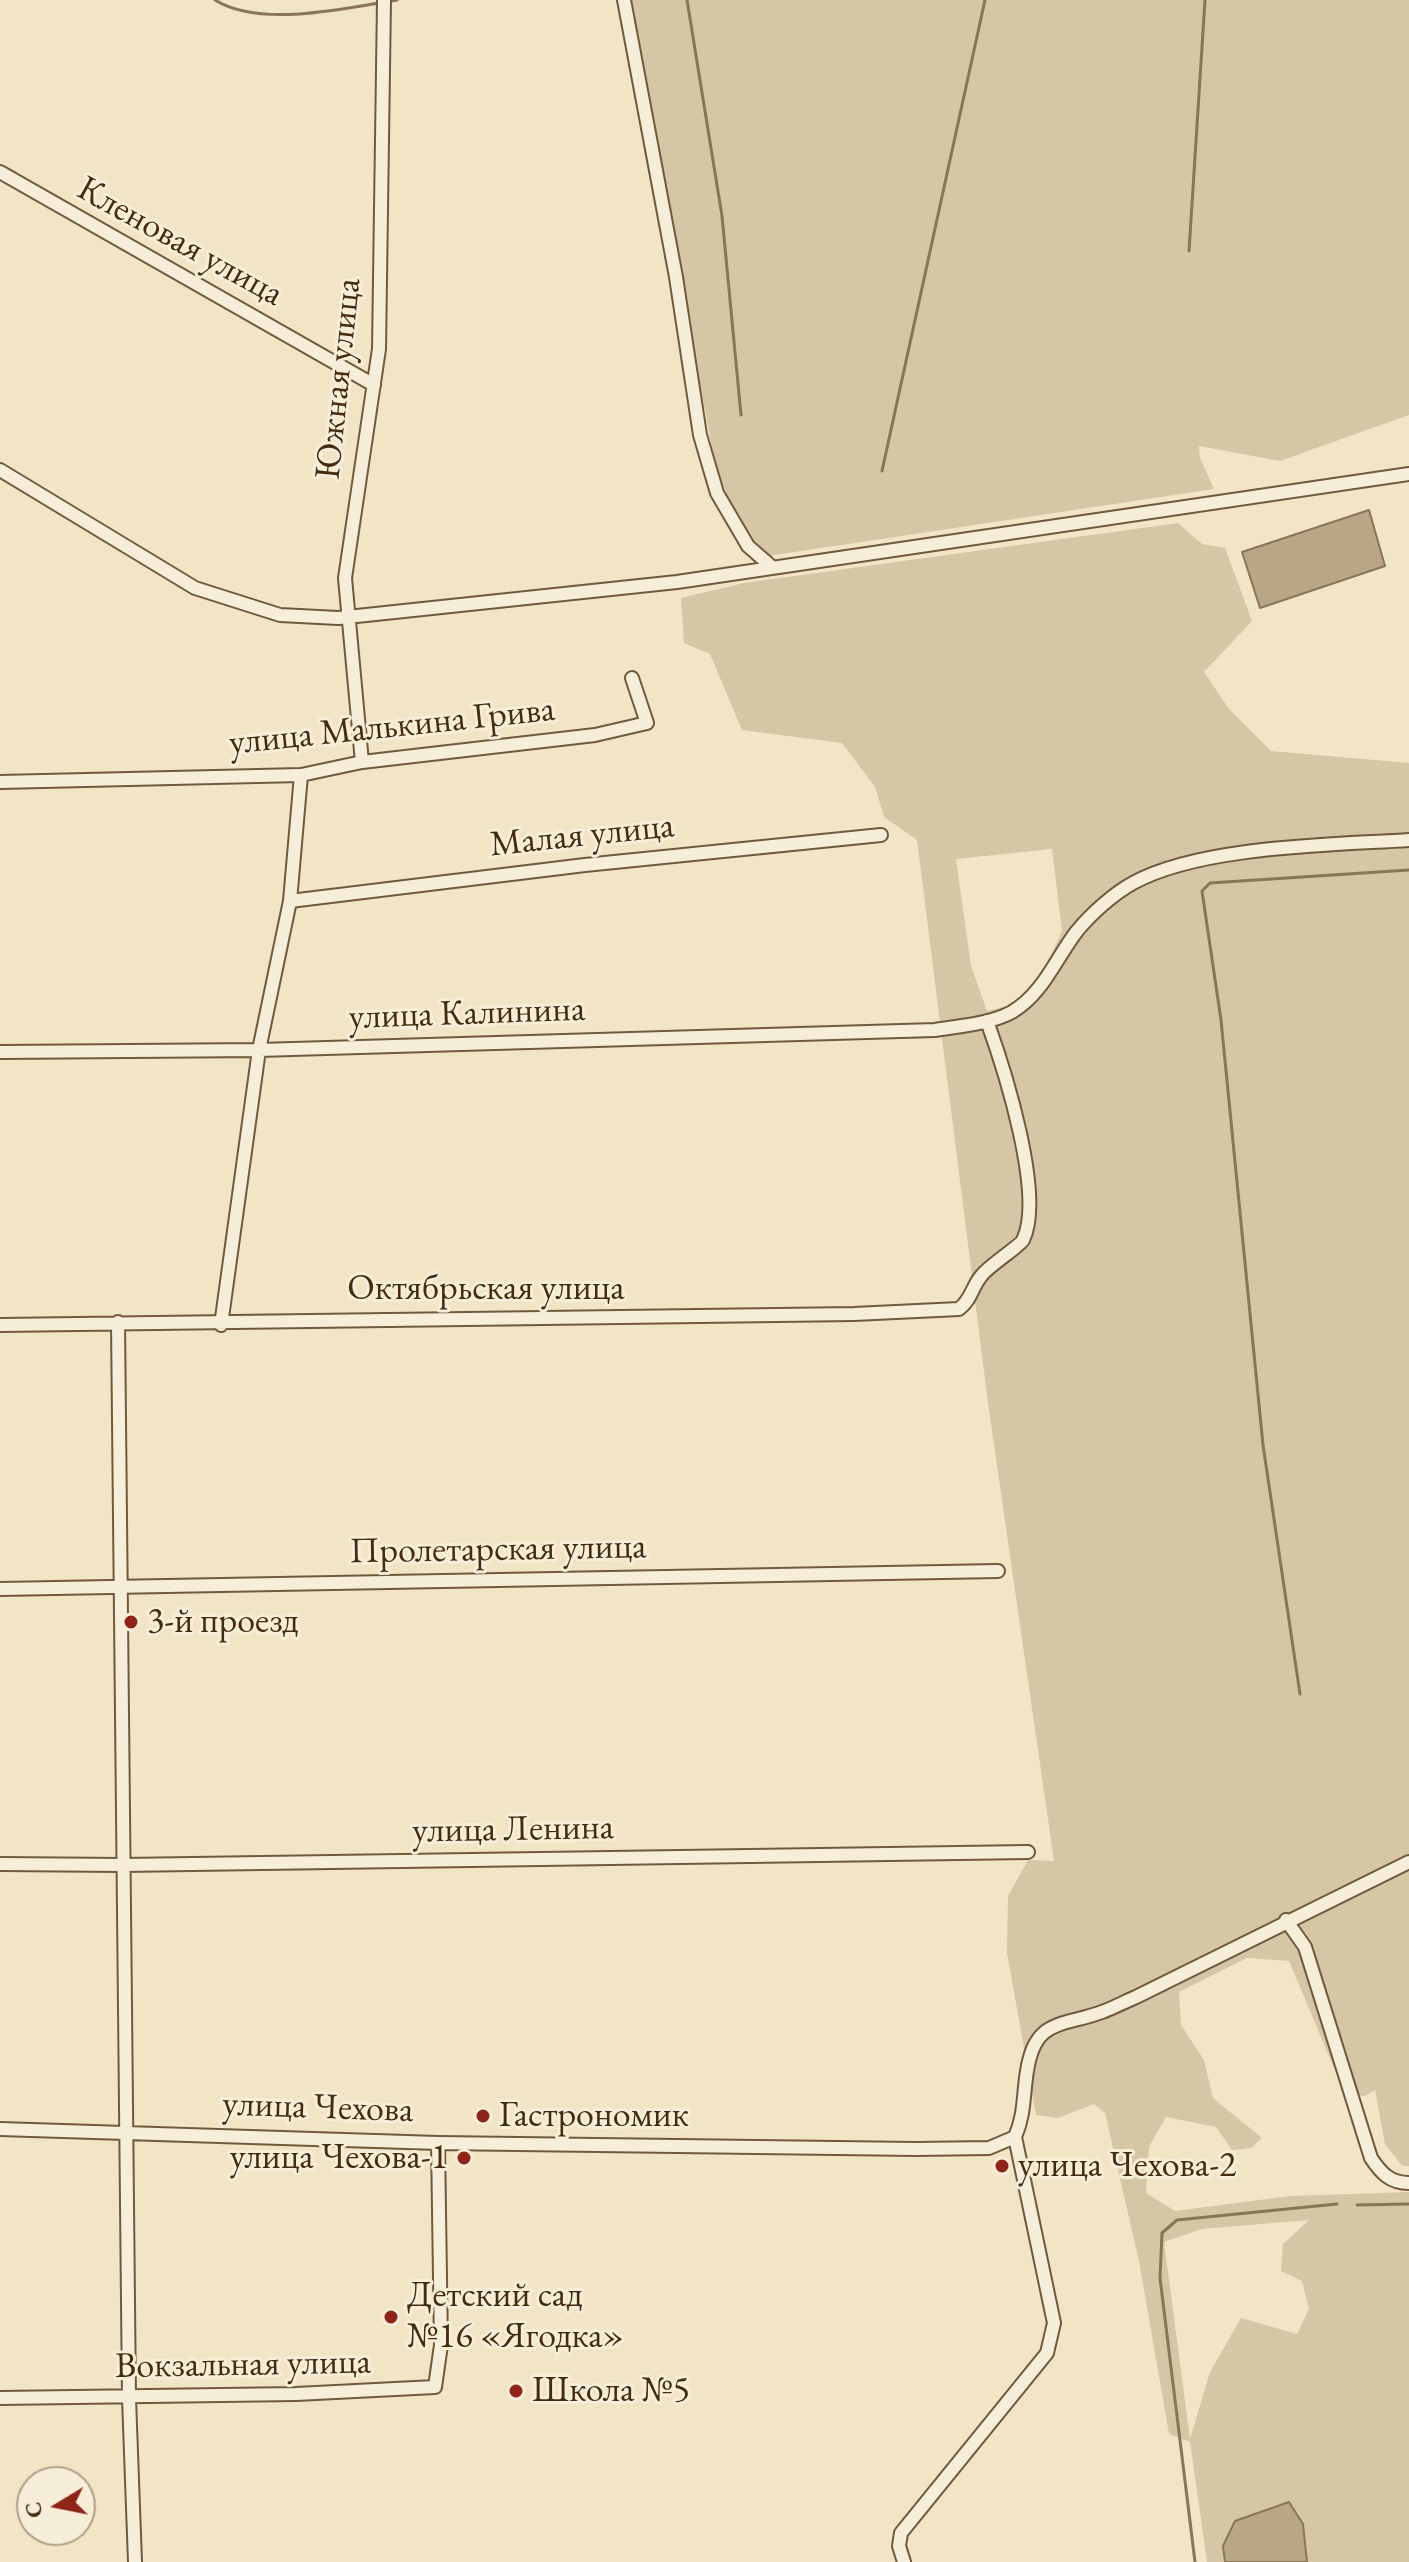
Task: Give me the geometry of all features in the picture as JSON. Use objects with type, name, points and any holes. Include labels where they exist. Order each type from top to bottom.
[{"type":"street","points":[[624,0],[676,277],[700,435],[717,493],[748,546],[772,567]]},
{"type":"street","name":"Южная улица","points":[[362,762],[345,578],[379,349],[383,6]]},
{"type":"street","name":"Кленовая улица","points":[[0,172],[374,385]]},
{"type":"street","points":[[0,470],[195,588],[280,615],[348,617],[630,588],[1409,474]]},
{"type":"street","name":"улица Малькина Грива","points":[[0,782],[301,775],[362,762],[595,735],[647,723],[632,678]]},
{"type":"street","points":[[221,1325],[259,1050],[290,901],[301,775]]},
{"type":"street","name":"Малая улица","points":[[290,901],[585,865],[881,835]]},
{"type":"street","name":"улица Калинина","points":[[0,1052],[259,1050],[935,1030],[987,1021],[1012,1012],[1037,991],[1078,931],[1131,884],[1157,872],[1212,858],[1409,840]]},
{"type":"street","name":"Октябрьская улица","points":[[0,1325],[118,1322],[221,1325],[262,1320],[915,1313],[959,1309],[970,1300],[978,1280],[997,1258],[1021,1244],[1030,1223],[1028,1183],[1006,1071],[987,1021]]},
{"type":"street","points":[[118,1322],[129,2398],[135,2562]]},
{"type":"street","name":"Пролетарская улица","points":[[0,1589],[998,1571]]},
{"type":"street","name":"улица Ленина","points":[[0,1864],[123,1865],[1028,1852]]},
{"type":"street","points":[[904,2562],[899,2546],[901,2533],[1047,2353],[1054,2323],[1015,2137],[1024,2117],[1030,2049],[1040,2034],[1054,2025],[1103,2012],[1136,1997],[1286,1920],[1409,1862]]},
{"type":"street","points":[[1286,1920],[1305,1947],[1371,2158],[1380,2171],[1392,2180],[1409,2183]]},
{"type":"street","name":"улица Чехова","points":[[0,2129],[438,2143],[945,2149],[989,2148],[1015,2137]]},
{"type":"street","name":"Вокзальная улица","points":[[0,2398],[129,2398],[404,2391],[435,2387],[441,2345],[438,2143]]},
{"type":"shaded area","points":[[632,0],[1409,0],[1409,415],[1280,461],[1199,446],[1200,458],[1214,489],[768,556],[742,530],[716,469],[631,13]]},
{"type":"shaded area","points":[[1369,510],[1385,566],[1260,608],[1242,552]]},
{"type":"shaded area","points":[[1178,523],[1202,544],[1225,548],[1252,621],[1204,672],[1229,709],[1271,751],[1409,763],[1409,2166],[1402,2166],[1385,2144],[1375,2090],[1365,2096],[1345,2094],[1289,1961],[1247,1958],[1179,1992],[1181,2025],[1204,2060],[1213,2098],[1262,2138],[1251,2148],[1232,2150],[1216,2127],[1166,2117],[1149,2147],[1146,2193],[1175,2211],[1290,2196],[1409,2192],[1409,2562],[1307,2562],[1303,2524],[1223,2546],[1225,2562],[1207,2562],[1190,2442],[1169,2434],[1139,2261],[1105,2113],[1094,2104],[1058,2118],[1036,2115],[1007,1953],[1008,1896],[1028,1860],[1054,1861],[988,1403],[917,840],[884,817],[875,787],[842,743],[742,730],[710,654],[684,643],[681,598],[744,583]],"holes":[[[1052,849],[1062,931],[1037,985],[1011,1005],[987,1011],[971,966],[956,859]],[[1309,2220],[1283,2244],[1281,2271],[1302,2281],[1309,2309],[1297,2334],[1241,2318],[1210,2372],[1190,2439],[1164,2242],[1202,2229]]]},
{"type":"shaded area","points":[[1289,2502],[1303,2524],[1307,2562],[1225,2562],[1223,2546],[1235,2521]]},
{"type":"waterway","points":[[215,0],[251,13],[272,14],[317,12],[379,3]]},
{"type":"waterway","points":[[386,2],[397,0]]},
{"type":"waterway","points":[[687,0],[722,216],[741,415]]},
{"type":"waterway","points":[[882,471],[985,0]]},
{"type":"waterway","points":[[1189,251],[1205,0]]},
{"type":"waterway","points":[[1300,1694],[1263,1445],[1221,1020],[1202,891],[1210,883],[1409,870]]},
{"type":"waterway","points":[[1195,2562],[1160,2278],[1162,2233],[1177,2220],[1337,2204]]},
{"type":"waterway","points":[[1357,2205],[1409,2204]]},
{"type":"place","name":"3-й проезд","points":[[131,1622]]},
{"type":"place","name":"Гастрономик","points":[[483,2116]]},
{"type":"place","name":"улица Чехова-1","points":[[464,2158]]},
{"type":"place","name":"улица Чехова-2","points":[[1002,2166]]},
{"type":"place","name":"Детский сад №16 «Ягодка»","points":[[391,2317]]},
{"type":"place","name":"Школа №5","points":[[516,2391]]}]
